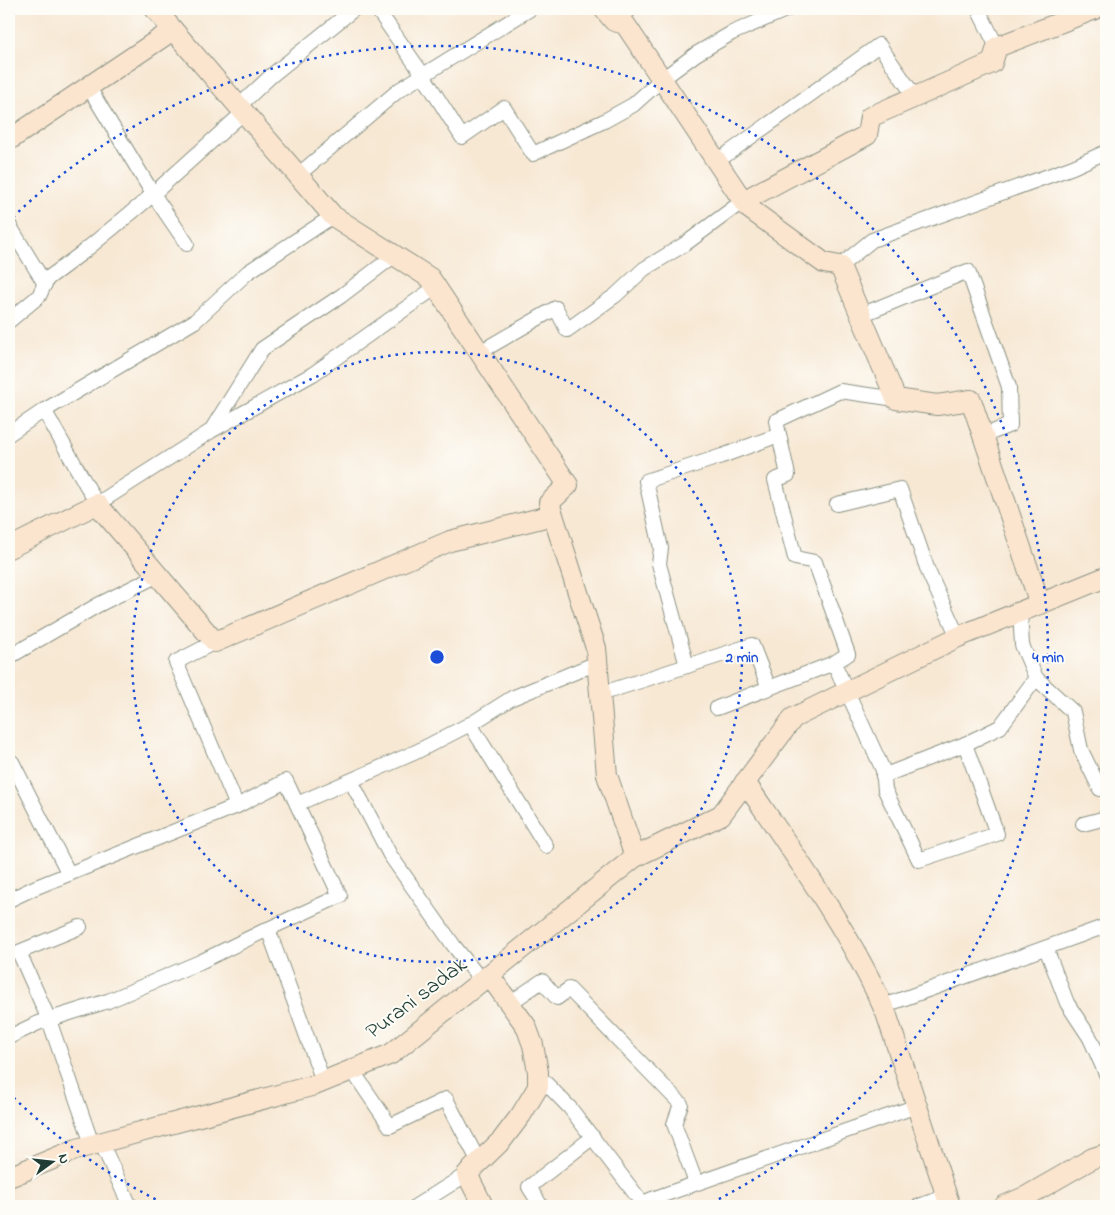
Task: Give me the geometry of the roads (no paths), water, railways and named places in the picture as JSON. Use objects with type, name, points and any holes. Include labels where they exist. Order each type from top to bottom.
[{"type":"street","points":[[155,9],[333,216],[430,278],[568,485],[549,503],[596,648],[607,775],[635,857]]},
{"type":"street","points":[[9,321],[39,296],[47,279],[82,253],[153,194],[241,109],[272,76],[354,9]]},
{"type":"street","points":[[377,9],[423,75],[462,137],[504,108],[533,154],[604,121],[633,105],[661,80],[696,54],[732,33],[788,9]]},
{"type":"street","points":[[298,175],[399,90],[530,9]]},
{"type":"street","points":[[609,15],[631,9]]},
{"type":"street","points":[[480,352],[556,308],[567,330],[616,295],[644,269],[685,244],[743,202],[867,135],[870,117],[992,64],[997,48],[978,9]]},
{"type":"street","points":[[997,48],[1095,9]]},
{"type":"street","points":[[609,15],[625,24],[747,207],[824,263],[840,266],[872,240],[1105,156]]},
{"type":"street","points":[[9,140],[173,30]]},
{"type":"street","points":[[716,162],[879,45],[914,98]]},
{"type":"street","points":[[88,86],[153,194],[187,244]]},
{"type":"street","points":[[9,434],[44,410],[194,321],[248,272],[333,216]]},
{"type":"street","points":[[9,225],[45,284]]},
{"type":"street","points":[[211,431],[262,349],[341,296],[395,255]]},
{"type":"street","points":[[840,266],[896,399]]},
{"type":"street","points":[[861,315],[968,271],[1009,387],[1010,425],[983,436]]},
{"type":"street","points":[[9,548],[97,504],[211,431],[313,374],[436,287]]},
{"type":"street","points":[[717,708],[834,663],[848,654],[815,562],[795,558],[775,480],[788,475],[776,421],[840,391],[937,405],[971,400],[1040,604]]},
{"type":"street","points":[[44,410],[97,504],[215,642]]},
{"type":"street","points":[[688,666],[659,564],[661,548],[646,481],[779,435]]},
{"type":"street","points":[[837,504],[900,488],[928,571],[958,637]]},
{"type":"street","points":[[237,806],[176,662],[215,642],[450,541],[553,515]]},
{"type":"street","points":[[9,657],[98,605],[158,575]]},
{"type":"street","name":"Purani sadak","points":[[9,1177],[76,1148],[323,1081],[391,1054],[635,857],[720,815],[793,718],[958,637],[1106,577]]},
{"type":"street","points":[[1020,612],[1022,645],[1036,678],[1073,712],[1081,750],[1100,789]]},
{"type":"street","points":[[600,694],[752,645],[769,688]]},
{"type":"street","points":[[297,804],[416,752],[470,724],[512,698],[597,663]]},
{"type":"street","points":[[834,663],[883,770],[885,790],[919,860],[997,834],[965,744]]},
{"type":"street","points":[[883,776],[965,744],[1000,727],[1036,678]]},
{"type":"street","points":[[470,724],[546,846]]},
{"type":"street","points":[[9,764],[12,762],[69,874]]},
{"type":"street","points":[[9,900],[237,806],[286,781],[340,896],[200,962],[108,1002],[38,1023],[9,1037]]},
{"type":"street","points":[[351,781],[390,855],[454,946],[510,1002],[526,1026],[533,1045],[538,1075],[538,1087],[521,1115],[502,1140],[473,1168],[416,1206]]},
{"type":"street","points":[[745,782],[812,879],[847,936],[883,1006],[948,1201],[919,1206]]},
{"type":"street","points":[[1082,824],[1106,818]]},
{"type":"street","points":[[883,1006],[1106,926]]},
{"type":"street","points":[[80,927],[19,952],[49,1020],[97,1143],[130,1206]]},
{"type":"street","points":[[268,929],[323,1081]]},
{"type":"street","points":[[1046,948],[1067,1003],[1090,1038],[1106,1074]]},
{"type":"street","points":[[510,1002],[542,980],[557,998],[569,989],[681,1104],[674,1124],[696,1183]]},
{"type":"street","points":[[352,1070],[390,1126],[446,1099],[473,1168],[483,1206]]},
{"type":"street","points":[[538,1075],[570,1108],[593,1137],[640,1205],[696,1183],[917,1106]]},
{"type":"street","points":[[541,1206],[529,1187],[593,1137]]},
{"type":"street","points":[[1004,1206],[1027,1196],[1093,1158],[1106,1154]]}]
